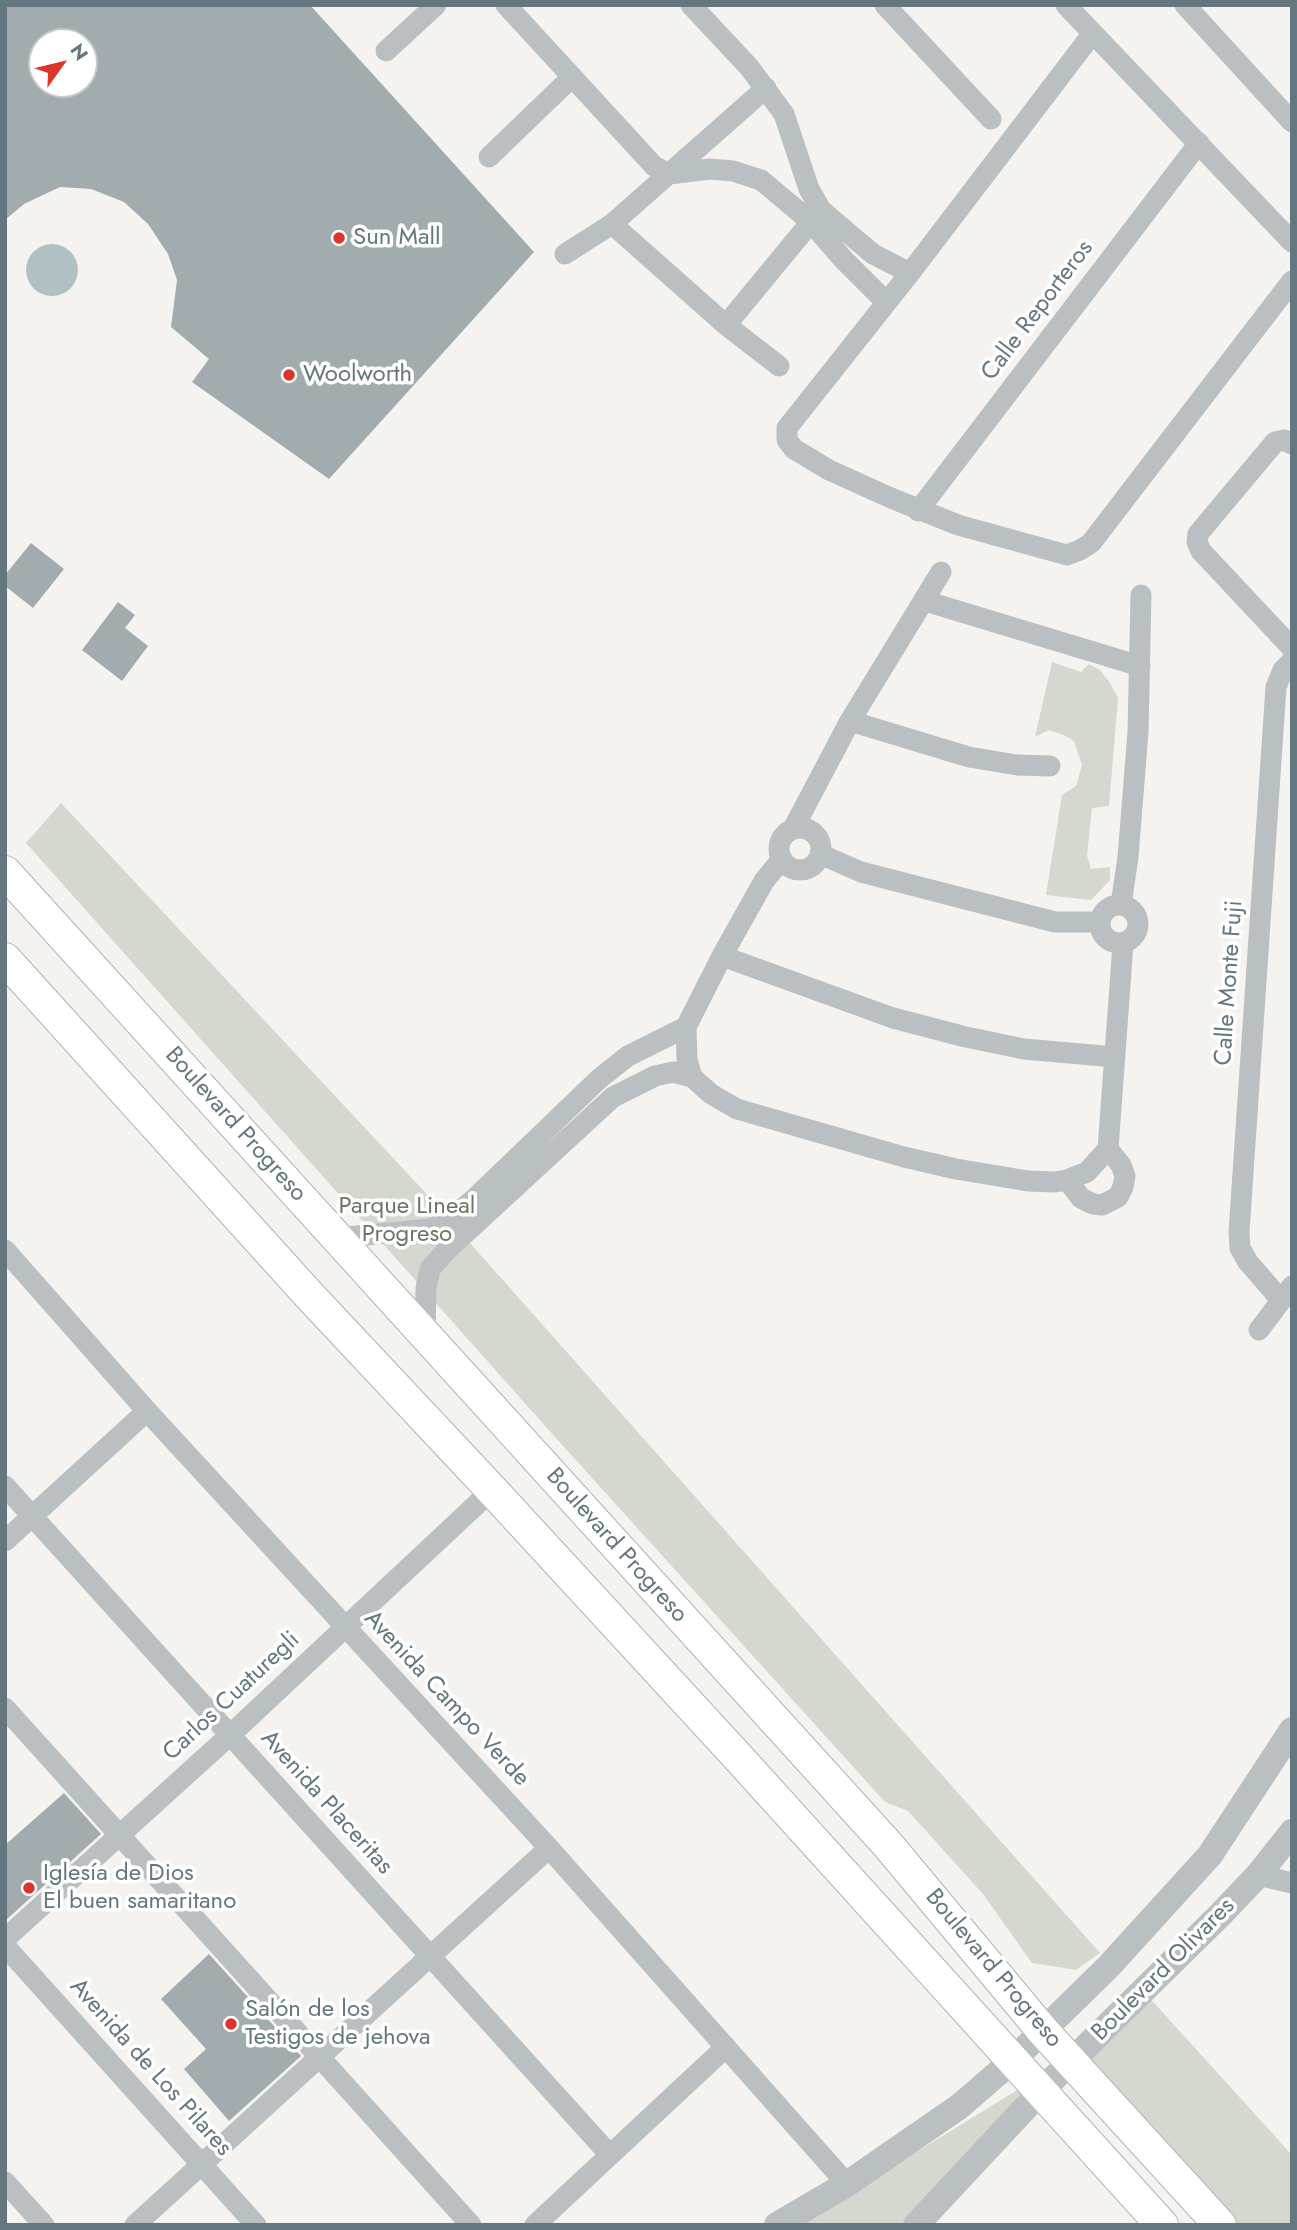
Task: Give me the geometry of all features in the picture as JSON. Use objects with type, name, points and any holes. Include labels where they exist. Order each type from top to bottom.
[{"type":"main road","name":"Boulevard Progreso","points":[[5,872],[19,899],[336,1238],[888,1845],[1070,2062],[1220,2225]]},
{"type":"main road","name":"Boulevard Progreso","points":[[5,958],[309,1295],[492,1490],[1042,2090],[1162,2225]]},
{"type":"street","points":[[386,51],[436,5]]},
{"type":"street","points":[[506,5],[654,166],[669,174],[710,169],[733,170],[761,180],[873,254],[910,273]]},
{"type":"street","points":[[691,5],[766,88],[785,114],[816,215],[856,273],[886,302]]},
{"type":"street","points":[[885,5],[991,119]]},
{"type":"street","points":[[1066,5],[1292,242]]},
{"type":"street","points":[[1190,9],[1292,122]]},
{"type":"street","points":[[1093,33],[910,273],[787,428],[787,440],[794,449],[830,470],[918,511],[1067,555],[1091,543],[1292,281]]},
{"type":"street","points":[[489,157],[572,76]]},
{"type":"street","points":[[565,254],[612,224],[766,88]]},
{"type":"street","name":"Calle Reporteros","points":[[918,511],[1199,143]]},
{"type":"street","points":[[726,325],[816,215]]},
{"type":"street","points":[[612,224],[726,325],[779,366]]},
{"type":"street","points":[[856,273],[873,254]]},
{"type":"street","points":[[1292,444],[1284,440],[1275,442],[1198,534],[1196,542],[1201,551],[1292,648]]},
{"type":"street","points":[[793,829],[801,828],[814,834],[821,846],[813,866],[799,870],[786,865],[779,852],[782,838],[793,829],[850,721],[942,572]]},
{"type":"street","points":[[1121,905],[1128,857],[1138,732],[1141,595]]},
{"type":"street","points":[[925,601],[1139,666]]},
{"type":"street","name":"Calle Monte Fuji","points":[[1286,1293],[1248,1262],[1240,1248],[1239,1233],[1276,687],[1283,670],[1292,661]]},
{"type":"street","points":[[850,721],[969,757],[1017,765],[1050,766]]},
{"type":"street","points":[[820,854],[861,872],[1055,922],[1099,922]]},
{"type":"street","points":[[692,1077],[687,1060],[686,1027],[764,881],[782,859]]},
{"type":"street","points":[[1121,905],[1136,915],[1138,927],[1133,938],[1123,944],[1105,939],[1099,922],[1109,907],[1121,905]]},
{"type":"street","points":[[425,1335],[426,1288],[430,1269],[452,1231],[613,1097],[655,1076],[673,1072],[692,1077],[711,1094],[737,1109],[904,1157],[956,1169],[1028,1181],[1067,1180],[1087,1172],[1108,1149],[1123,944]]},
{"type":"street","points":[[722,956],[893,1018],[954,1034],[1024,1049],[1115,1057]]},
{"type":"street","points":[[484,1202],[600,1078],[628,1056],[686,1027]]},
{"type":"street","points":[[600,1078],[613,1097]]},
{"type":"street","points":[[1067,1180],[1081,1198],[1093,1203],[1102,1205],[1118,1197],[1125,1176],[1121,1165],[1108,1149]]},
{"type":"street","points":[[336,1238],[430,1229],[452,1231]]},
{"type":"street","name":"Avenida Campo Verde","points":[[5,1250],[147,1411],[549,1848],[847,2184]]},
{"type":"street","points":[[1259,1330],[1286,1293]]},
{"type":"street","points":[[5,1541],[147,1411]]},
{"type":"street","name":"Avenida Placeritas","points":[[5,1486],[610,2155]]},
{"type":"street","name":"Carlos Cuaturegli","points":[[5,1939],[229,1736],[492,1490]]},
{"type":"street","points":[[5,1707],[471,2225]]},
{"type":"street","name":"Boulevard Olivares","points":[[777,2225],[847,2184],[960,2106],[1013,2060],[1109,1966],[1210,1855],[1292,1730]]},
{"type":"street","name":"Boulevard Olivares","points":[[916,2225],[1042,2090],[1287,1845]]},
{"type":"street","points":[[135,2225],[549,1848]]},
{"type":"street","points":[[1258,1875],[1292,1883]]},
{"type":"street","name":"Avenida de Los Pilares","points":[[5,1946],[256,2225]]},
{"type":"street","points":[[534,2225],[726,2047]]},
{"type":"street","points":[[5,2182],[44,2225]]},
{"type":"green space","points":[[1052,662],[1081,672],[1089,664],[1100,670],[1118,698],[1109,806],[1092,808],[1087,856],[1091,869],[1110,867],[1110,880],[1091,900],[1046,895],[1062,795],[1076,786],[1082,765],[1074,741],[1064,735],[1049,730],[1035,737]]},
{"type":"green space","name":"Parque Lineal Progreso","points":[[61,803],[423,1190],[1100,1953],[1076,1970],[1032,1963],[983,1894],[908,1811],[885,1802],[555,1437],[26,843]]},
{"type":"green space","points":[[1146,1994],[1292,2155],[1292,2225],[1236,2225],[1086,2058]]},
{"type":"green space","points":[[1027,2084],[929,2225],[798,2225]]},
{"type":"shaded area","points":[[52,244],[62,246],[70,252],[76,260],[76,280],[70,288],[62,294],[52,296],[42,294],[34,288],[28,280],[26,270],[28,260],[34,252],[42,246]]},
{"type":"building","name":"Sun Mall","points":[[5,5],[310,5],[534,252],[329,479],[192,382],[209,359],[171,327],[177,280],[168,254],[148,224],[124,202],[91,189],[60,187],[24,204],[5,220]]},
{"type":"building","points":[[31,543],[64,569],[33,608],[5,586],[5,575]]},
{"type":"building","points":[[118,602],[135,615],[125,628],[148,646],[122,681],[82,650]]},
{"type":"building","name":"Iglesía de Dios El buen samaritano","points":[[64,1793],[101,1834],[5,1921],[5,1845]]},
{"type":"building","name":"Salón de los Testigos de jehova","points":[[209,1954],[301,2056],[229,2121],[184,2069],[206,2049],[161,1999]]},
{"type":"place","name":"Sun Mall","points":[[339,238]]},
{"type":"place","name":"Woolworth","points":[[289,375]]},
{"type":"place","name":"Iglesía de Dios El buen samaritano","points":[[29,1888]]},
{"type":"place","name":"Salón de los Testigos de jehova","points":[[231,2024]]}]
